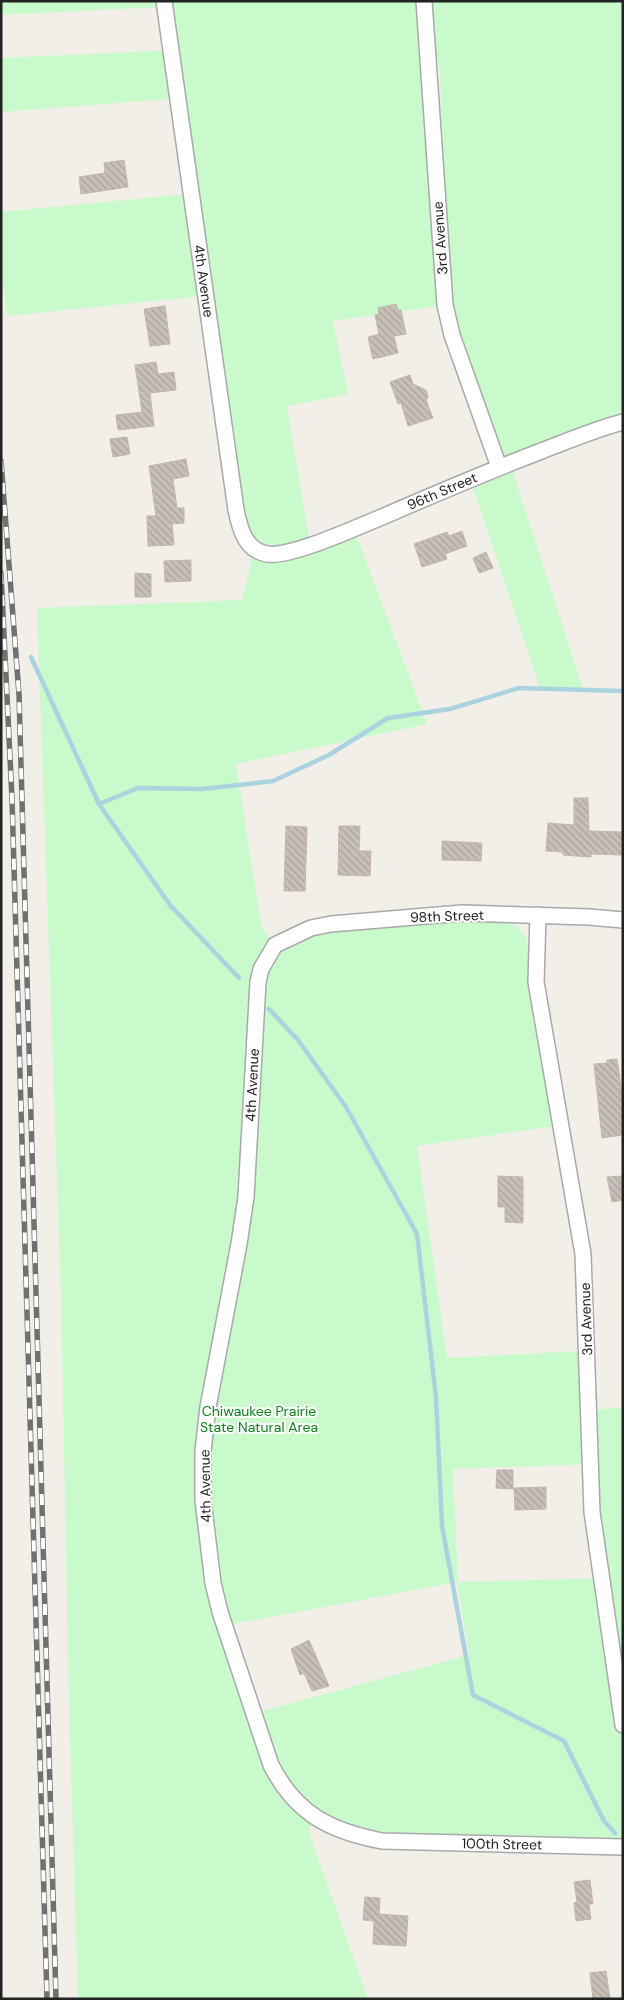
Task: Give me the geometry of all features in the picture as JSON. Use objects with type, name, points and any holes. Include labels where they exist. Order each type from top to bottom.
[{"type":"street","name":"4th Avenue","points":[[164,1],[236,510],[244,539],[260,552]]},
{"type":"street","name":"3rd Avenue","points":[[424,1],[445,305],[452,335],[499,467]]},
{"type":"street","name":"96th Street","points":[[260,552],[276,554],[327,540],[499,467],[590,432],[623,422]]},
{"type":"street","name":"98th Street","points":[[275,945],[311,928],[359,920],[462,913],[589,917],[623,920]]},
{"type":"street","name":"3rd Avenue","points":[[538,915],[536,982],[583,1254],[592,1512],[623,1725]]},
{"type":"street","name":"4th Avenue","points":[[275,945],[261,969],[258,982],[246,1197],[208,1407],[203,1451],[203,1500],[208,1553],[220,1612],[271,1765],[280,1783],[299,1804],[323,1823],[360,1837],[382,1841]]},
{"type":"street","name":"100th Street","points":[[382,1841],[623,1847]]},
{"type":"green space","name":"Chiwaukee Prairie State Natural Area","points":[[1,1],[417,1],[445,305],[333,321],[348,394],[287,406],[311,551],[356,534],[427,724],[236,764],[261,924],[279,952],[308,937],[321,933],[392,924],[452,920],[502,922],[517,927],[527,940],[529,965],[555,1126],[417,1146],[447,1358],[580,1351],[583,1410],[623,1408],[623,1838],[395,1833],[357,1827],[321,1814],[308,1830],[368,1999],[78,1999],[69,1707],[61,1295],[37,608],[242,600],[251,563],[253,539],[247,527],[243,510],[212,295],[7,316],[1,268],[1,212],[198,193],[184,98],[1,112],[1,58],[177,50],[159,7],[1,15]],"holes":[[[597,1464],[606,1578],[458,1582],[453,1469]],[[457,1582],[469,1655],[248,1715],[218,1627]]]},
{"type":"green space","points":[[425,1],[623,1],[623,426],[512,469],[583,689],[540,688],[470,479],[496,459],[449,323],[440,74]]},
{"type":"building","points":[[124,160],[128,187],[81,194],[79,177],[105,173],[104,163]]},
{"type":"building","points":[[396,304],[398,310],[401,310],[406,334],[394,336],[398,353],[373,359],[368,337],[379,334],[375,315],[379,314],[378,308]]},
{"type":"building","points":[[165,306],[170,344],[150,346],[144,309]]},
{"type":"building","points":[[156,362],[158,374],[174,372],[176,390],[150,393],[154,426],[118,430],[116,415],[142,412],[135,365]]},
{"type":"building","points":[[410,375],[413,384],[426,390],[428,397],[426,400],[433,418],[408,426],[401,403],[398,404],[390,382]]},
{"type":"building","points":[[127,437],[130,454],[113,457],[110,439]]},
{"type":"building","points":[[186,459],[189,476],[173,479],[177,508],[184,508],[184,523],[172,524],[174,545],[148,546],[147,516],[156,516],[149,466]]},
{"type":"building","points":[[462,531],[467,546],[445,554],[447,559],[422,567],[414,544],[447,532],[449,536]]},
{"type":"building","points":[[486,552],[493,568],[479,573],[473,558]]},
{"type":"building","points":[[191,560],[191,581],[165,582],[164,561]]},
{"type":"building","points":[[135,573],[151,574],[151,597],[135,597]]},
{"type":"building","points":[[574,798],[588,798],[589,831],[623,832],[623,855],[591,854],[591,857],[563,855],[563,852],[546,851],[548,823],[574,825]]},
{"type":"building","points":[[286,826],[307,827],[305,891],[284,891]]},
{"type":"building","points":[[339,826],[360,826],[359,851],[371,851],[370,876],[338,875]]},
{"type":"building","points":[[442,841],[482,843],[481,861],[442,860]]},
{"type":"building","points":[[617,1059],[623,1100],[623,1135],[602,1138],[594,1064],[607,1063],[607,1060]]},
{"type":"building","points":[[498,1176],[523,1177],[523,1223],[505,1222],[505,1207],[498,1207]]},
{"type":"building","points":[[623,1176],[623,1200],[612,1202],[607,1177]]},
{"type":"building","points":[[497,1470],[513,1470],[513,1489],[496,1488]]},
{"type":"building","points":[[546,1487],[546,1509],[515,1510],[514,1488]]},
{"type":"building","points":[[309,1640],[329,1686],[312,1691],[304,1673],[300,1675],[291,1649]]},
{"type":"building","points":[[590,1880],[593,1904],[589,1904],[591,1919],[576,1921],[574,1903],[577,1902],[574,1882]]},
{"type":"building","points":[[365,1897],[380,1898],[379,1914],[408,1916],[406,1946],[373,1944],[374,1921],[363,1920]]},
{"type":"building","points":[[606,1971],[610,1999],[593,1999],[590,1973]]},
{"type":"waterway","points":[[31,657],[99,804],[170,905],[239,978]]},
{"type":"waterway","points":[[99,804],[138,788],[202,789],[273,781],[329,755],[388,718],[450,709],[519,688],[623,691]]},
{"type":"waterway","points":[[269,1009],[298,1040],[346,1107],[417,1234],[436,1397],[442,1526],[473,1695],[564,1741],[604,1821],[615,1833]]},
{"type":"railway","points":[[1,461],[19,694],[56,1999]]},
{"type":"railway","points":[[1,573],[12,799],[47,1999]]}]
